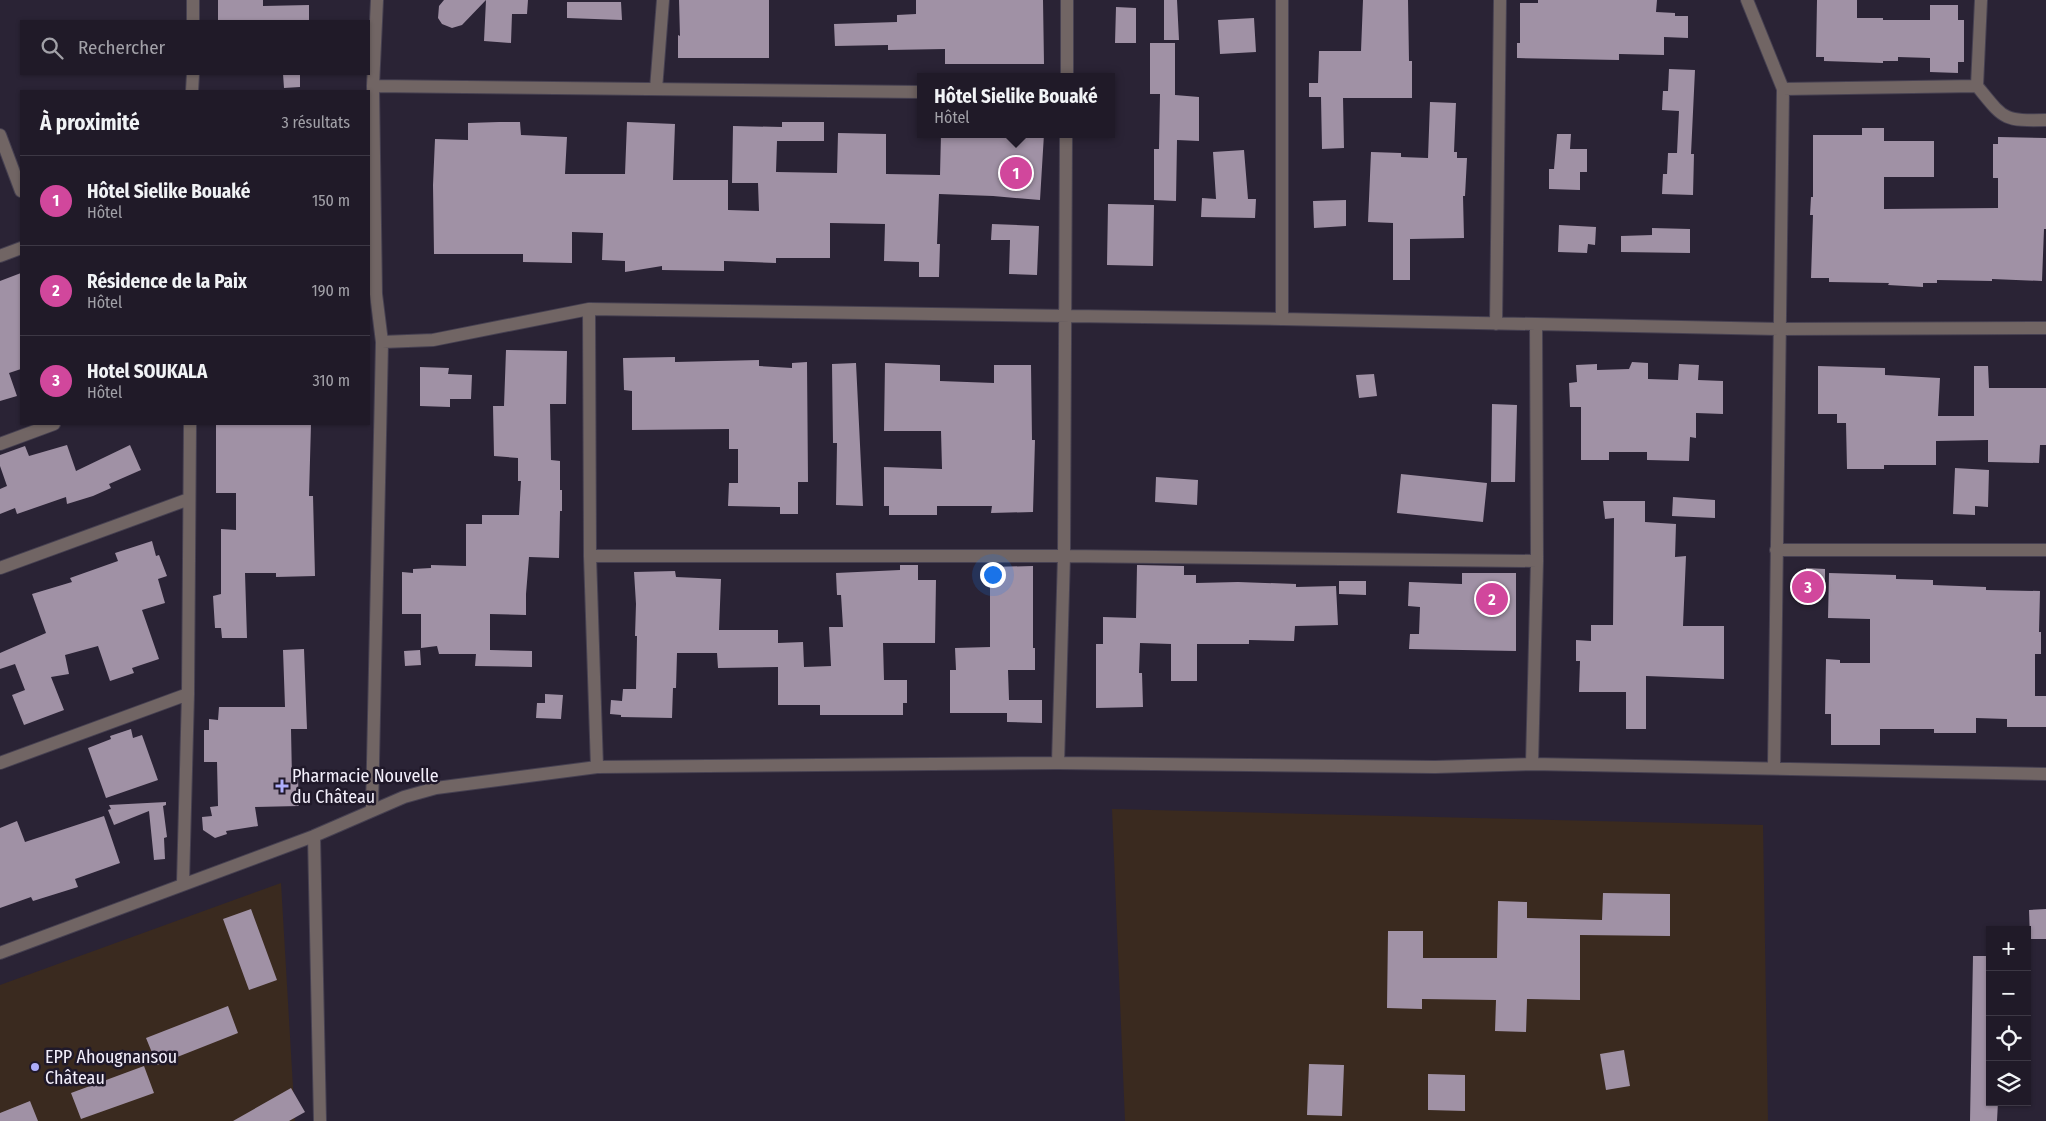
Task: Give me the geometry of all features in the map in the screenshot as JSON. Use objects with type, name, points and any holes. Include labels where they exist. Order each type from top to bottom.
[{"type":"street","points":[[193,0],[193,20]]},
{"type":"street","points":[[372,809],[382,342],[372,294],[373,86],[377,0]]},
{"type":"street","points":[[656,89],[663,0]]},
{"type":"street","points":[[1067,0],[1067,73]]},
{"type":"street","points":[[1282,0],[1282,319]]},
{"type":"street","points":[[1496,324],[1500,0]]},
{"type":"street","points":[[1747,0],[1783,89],[1774,768]]},
{"type":"street","points":[[1981,0],[1977,86],[1998,112],[2007,118],[2046,120]]},
{"type":"street","points":[[192,75],[192,90]]},
{"type":"street","points":[[373,86],[917,92]]},
{"type":"street","points":[[1783,89],[1977,86]]},
{"type":"street","points":[[0,135],[20,188]]},
{"type":"street","points":[[1058,764],[1064,556],[1066,138]]},
{"type":"street","points":[[0,256],[20,248]]},
{"type":"street","points":[[382,342],[433,340],[590,309],[1282,319],[1779,329],[2046,328]]},
{"type":"street","points":[[590,309],[590,556],[597,767]]},
{"type":"street","points":[[1532,764],[1536,561],[1536,325]]},
{"type":"street","points":[[0,444],[51,425]]},
{"type":"street","points":[[183,883],[188,694],[190,425]]},
{"type":"street","points":[[0,568],[189,499]]},
{"type":"street","points":[[1776,550],[2046,550]]},
{"type":"street","points":[[590,556],[1064,556],[1536,561]]},
{"type":"street","points":[[0,763],[188,694]]},
{"type":"street","points":[[0,953],[183,883],[314,836],[404,796],[436,788],[597,767],[1058,764],[1435,768],[1532,764],[2046,774]]},
{"type":"street","points":[[314,836],[320,1121]]},
{"type":"shaded area","points":[[1112,809],[1763,825],[1768,1121],[1125,1121]]},
{"type":"shaded area","points":[[281,883],[295,1121],[0,1121],[0,985]]},
{"type":"building","points":[[218,0],[263,0],[263,6],[309,5],[309,20],[218,20]]},
{"type":"building","points":[[444,0],[486,0],[462,25],[452,28],[442,24],[438,18],[439,6]]},
{"type":"building","points":[[486,0],[528,0],[527,14],[512,14],[511,43],[484,41]]},
{"type":"building","points":[[679,0],[769,0],[769,58],[678,58],[678,35],[680,36]]},
{"type":"building","points":[[916,0],[1043,0],[1044,64],[945,64],[945,49],[888,50],[888,45],[835,46],[834,24],[897,22],[897,15],[916,14]]},
{"type":"building","points":[[1164,0],[1177,0],[1179,40],[1164,40]]},
{"type":"building","points":[[1363,0],[1408,0],[1409,61],[1412,61],[1412,98],[1343,98],[1344,148],[1322,149],[1321,97],[1309,97],[1309,83],[1318,83],[1319,51],[1361,51]]},
{"type":"building","points":[[1538,0],[1657,0],[1656,12],[1675,13],[1675,16],[1688,16],[1688,38],[1664,37],[1664,55],[1619,54],[1619,60],[1517,58],[1517,43],[1520,43],[1520,3],[1538,3]]},
{"type":"building","points":[[1817,0],[1857,0],[1857,18],[1883,18],[1883,20],[1930,20],[1930,5],[1958,5],[1958,20],[1964,20],[1964,62],[1958,62],[1958,73],[1930,72],[1930,58],[1898,57],[1898,61],[1883,61],[1883,63],[1824,61],[1824,57],[1816,57]]},
{"type":"building","points":[[567,2],[621,2],[622,20],[567,18]]},
{"type":"building","points":[[1116,7],[1136,8],[1136,43],[1115,43]]},
{"type":"building","points":[[1254,18],[1256,52],[1220,54],[1218,20]]},
{"type":"building","points":[[1150,43],[1175,43],[1175,95],[1199,97],[1199,141],[1177,140],[1176,201],[1154,200],[1154,149],[1159,149],[1160,94],[1150,94]]},
{"type":"building","points":[[1669,69],[1695,70],[1691,154],[1694,154],[1693,195],[1662,194],[1663,174],[1667,174],[1668,153],[1677,153],[1679,111],[1662,110],[1663,91],[1668,91]]},
{"type":"building","points":[[283,75],[300,75],[300,87],[284,88]]},
{"type":"building","points":[[1430,102],[1456,103],[1454,152],[1457,152],[1457,158],[1467,158],[1465,196],[1463,196],[1464,238],[1410,239],[1410,280],[1393,280],[1393,223],[1368,222],[1371,152],[1401,153],[1401,157],[1428,158]]},
{"type":"building","points":[[520,122],[521,135],[567,137],[565,174],[625,174],[627,122],[675,124],[673,180],[728,180],[728,210],[759,211],[758,183],[732,183],[733,126],[782,127],[782,122],[824,122],[824,141],[777,141],[776,172],[837,173],[838,133],[886,134],[886,174],[940,175],[941,138],[1044,138],[1040,200],[939,194],[937,244],[940,244],[939,277],[919,277],[919,262],[884,261],[885,224],[830,223],[830,258],[776,258],[776,263],[724,261],[724,271],[662,270],[662,266],[625,272],[625,261],[602,260],[603,233],[572,232],[572,263],[523,262],[523,254],[434,254],[433,185],[435,139],[468,140],[468,123]]},
{"type":"building","points":[[1862,128],[1884,128],[1884,141],[1934,141],[1934,177],[1884,177],[1884,209],[1998,208],[1998,178],[1993,178],[1993,144],[1998,144],[1998,137],[2046,138],[2046,229],[2044,229],[2042,281],[1992,279],[1992,281],[1937,280],[1937,283],[1923,283],[1923,287],[1888,285],[1889,283],[1829,282],[1829,278],[1811,278],[1813,215],[1810,215],[1811,197],[1813,197],[1813,135],[1862,135]]},
{"type":"building","points":[[1557,134],[1571,134],[1570,149],[1587,149],[1587,172],[1580,172],[1580,190],[1549,189],[1549,169],[1554,169]]},
{"type":"building","points":[[1244,150],[1248,199],[1256,199],[1255,218],[1201,217],[1202,198],[1216,199],[1213,152]]},
{"type":"building","points":[[1346,200],[1346,226],[1314,228],[1313,201]]},
{"type":"building","points":[[1108,204],[1154,205],[1153,266],[1107,265]]},
{"type":"building","points":[[992,224],[1039,226],[1037,275],[1009,274],[1010,240],[991,240]]},
{"type":"building","points":[[1559,225],[1596,227],[1595,245],[1588,244],[1587,253],[1558,252]]},
{"type":"building","points":[[1652,228],[1690,229],[1690,253],[1621,252],[1621,236],[1652,235]]},
{"type":"building","points":[[20,273],[20,369],[9,373],[17,396],[0,401],[0,281]]},
{"type":"building","points":[[506,350],[567,351],[566,404],[550,404],[551,460],[560,461],[560,490],[562,490],[559,558],[529,557],[526,615],[490,614],[490,650],[532,651],[532,667],[475,666],[476,654],[439,654],[437,646],[421,648],[421,614],[402,614],[402,572],[413,573],[413,569],[431,568],[431,565],[466,566],[466,524],[482,524],[482,515],[519,515],[521,481],[518,481],[518,458],[494,456],[493,406],[504,406]]},
{"type":"building","points":[[675,357],[675,362],[759,360],[759,366],[792,368],[792,363],[807,362],[808,482],[798,482],[798,514],[780,514],[780,507],[728,506],[729,483],[738,483],[738,449],[729,449],[729,429],[632,430],[632,391],[624,390],[623,358]]},
{"type":"building","points":[[1632,362],[1648,363],[1648,379],[1678,380],[1679,364],[1699,365],[1698,380],[1723,381],[1723,414],[1696,413],[1696,438],[1690,437],[1689,461],[1647,460],[1647,452],[1609,452],[1609,460],[1581,460],[1581,407],[1570,407],[1569,383],[1577,382],[1576,365],[1597,364],[1597,370],[1629,369]]},
{"type":"building","points":[[856,363],[863,506],[836,505],[837,443],[833,443],[832,364]]},
{"type":"building","points":[[885,363],[940,365],[940,381],[994,383],[994,365],[1031,365],[1032,440],[1035,440],[1033,512],[991,513],[992,506],[937,506],[937,515],[889,515],[889,506],[884,506],[884,467],[942,469],[941,431],[884,431]]},
{"type":"building","points":[[1818,366],[1885,368],[1885,375],[1940,378],[1938,416],[1974,416],[1974,366],[1988,366],[1989,388],[2046,388],[2046,445],[2040,445],[2039,463],[1988,462],[1988,440],[1936,441],[1936,465],[1884,465],[1884,469],[1847,469],[1846,423],[1837,423],[1837,414],[1818,414]]},
{"type":"building","points":[[420,367],[449,368],[448,374],[472,375],[471,399],[450,399],[450,407],[420,406]]},
{"type":"building","points":[[1374,374],[1377,396],[1359,398],[1356,375]]},
{"type":"building","points":[[1492,404],[1517,405],[1515,482],[1491,482]]},
{"type":"building","points":[[216,425],[311,425],[309,496],[313,496],[315,576],[276,577],[276,573],[245,573],[247,638],[222,638],[221,628],[215,628],[213,596],[221,594],[221,529],[236,530],[236,493],[216,493]]},
{"type":"building","points":[[67,445],[76,471],[130,445],[141,470],[109,484],[111,488],[93,496],[67,504],[66,497],[17,514],[15,508],[0,514],[0,489],[7,486],[0,466],[0,455],[25,446],[29,456]]},
{"type":"building","points":[[1955,468],[1989,470],[1988,507],[1975,506],[1975,515],[1953,514]]},
{"type":"building","points":[[1401,474],[1487,483],[1483,522],[1397,513]]},
{"type":"building","points":[[1156,477],[1198,480],[1197,505],[1155,502]]},
{"type":"building","points":[[1673,497],[1715,500],[1715,518],[1672,516]]},
{"type":"building","points":[[1603,501],[1645,501],[1645,522],[1676,524],[1675,557],[1686,556],[1683,626],[1724,626],[1724,679],[1646,676],[1646,729],[1626,729],[1626,692],[1579,692],[1580,661],[1576,661],[1576,640],[1591,641],[1591,625],[1613,625],[1614,518],[1605,519]]},
{"type":"building","points":[[152,541],[156,556],[159,555],[167,576],[158,579],[165,603],[142,610],[159,659],[132,668],[134,673],[110,681],[98,646],[65,655],[69,674],[51,677],[64,710],[24,725],[12,695],[25,690],[15,664],[0,669],[0,653],[46,633],[32,594],[72,582],[70,578],[118,561],[115,553]]},
{"type":"building","points":[[900,565],[918,565],[918,580],[936,580],[935,643],[883,643],[884,680],[907,680],[907,703],[903,703],[903,715],[820,715],[820,705],[778,705],[778,667],[718,668],[717,653],[677,653],[676,688],[673,688],[672,718],[621,717],[621,715],[610,714],[611,700],[622,701],[623,689],[636,689],[637,636],[635,636],[634,572],[675,571],[676,577],[721,579],[719,630],[778,630],[778,643],[803,642],[804,667],[831,666],[829,627],[843,627],[841,595],[837,595],[836,573],[900,570]]},
{"type":"building","points":[[1137,565],[1184,566],[1184,575],[1196,575],[1196,583],[1238,582],[1296,584],[1296,587],[1336,586],[1338,625],[1295,626],[1294,641],[1249,640],[1249,644],[1197,644],[1197,681],[1171,681],[1171,644],[1140,643],[1139,673],[1142,673],[1143,707],[1096,708],[1096,644],[1103,644],[1103,617],[1136,618]]},
{"type":"building","points":[[1033,566],[1033,648],[1035,648],[1035,670],[1008,670],[1009,700],[1042,700],[1042,723],[1007,722],[1007,713],[950,713],[950,670],[956,670],[955,648],[990,647],[990,567]]},
{"type":"building","points":[[1806,568],[1825,569],[1825,582],[1806,582]]},
{"type":"building","points":[[1462,573],[1516,573],[1516,651],[1409,649],[1410,634],[1419,634],[1420,607],[1408,606],[1409,582],[1462,584]]},
{"type":"building","points":[[1829,573],[1896,575],[1896,579],[1933,580],[1933,585],[1986,587],[1986,590],[2040,591],[2039,632],[2041,632],[2041,654],[2035,654],[2035,696],[2046,696],[2046,727],[2007,727],[2007,719],[1976,718],[1976,733],[1934,733],[1934,729],[1880,729],[1880,745],[1831,745],[1831,714],[1825,714],[1826,659],[1840,660],[1840,663],[1870,663],[1870,619],[1828,618]]},
{"type":"building","points":[[1339,581],[1366,581],[1366,595],[1339,594]]},
{"type":"building","points":[[304,649],[307,729],[291,729],[292,778],[298,778],[299,806],[255,807],[258,826],[226,831],[227,834],[215,838],[203,830],[202,817],[212,816],[210,807],[218,806],[217,762],[204,762],[204,730],[209,730],[209,719],[218,720],[219,707],[285,707],[283,650]]},
{"type":"building","points":[[420,650],[421,665],[405,666],[404,651]]},
{"type":"building","points":[[545,694],[563,695],[561,719],[536,718],[537,703],[545,703]]},
{"type":"building","points":[[131,729],[133,738],[142,735],[158,780],[106,798],[88,748],[111,739],[110,736]]},
{"type":"building","points":[[166,802],[166,805],[163,806],[167,837],[164,838],[165,859],[154,860],[149,811],[114,825],[108,810],[111,809],[109,805]]},
{"type":"building","points":[[104,816],[120,863],[75,879],[78,887],[33,901],[31,897],[0,908],[0,828],[17,821],[25,842]]},
{"type":"building","points":[[1603,893],[1670,894],[1670,936],[1580,935],[1580,1000],[1527,999],[1526,1032],[1495,1031],[1496,1000],[1422,999],[1422,1009],[1387,1008],[1388,931],[1423,931],[1423,958],[1497,958],[1498,901],[1527,902],[1527,918],[1602,920]]},
{"type":"building","points":[[251,909],[277,980],[249,990],[223,919]]},
{"type":"building","points":[[2046,909],[2046,939],[2031,939],[2029,910]]},
{"type":"building","points":[[1973,956],[1986,956],[1986,1106],[1998,1106],[1997,1121],[1970,1121]]},
{"type":"building","points":[[228,1006],[238,1033],[157,1065],[146,1038]]},
{"type":"building","points":[[1624,1050],[1630,1086],[1606,1090],[1600,1054]]},
{"type":"building","points":[[1309,1064],[1344,1065],[1342,1116],[1307,1115]]},
{"type":"building","points":[[144,1066],[154,1093],[81,1119],[71,1093]]},
{"type":"building","points":[[1428,1074],[1465,1075],[1465,1111],[1428,1110]]},
{"type":"building","points":[[291,1088],[305,1112],[289,1121],[233,1121]]},
{"type":"building","points":[[30,1101],[38,1121],[0,1121],[0,1113]]},
{"type":"place","name":"Hôtel Sielike Bouaké","points":[[1016,173]]},
{"type":"place","name":"Hotel SOUKALA","points":[[1808,587]]},
{"type":"place","name":"Résidence de la Paix","points":[[1492,599]]},
{"type":"place","name":"Pharmacie Nouvelle du Château","points":[[282,786]]},
{"type":"place","name":"EPP Ahougnansou Château","points":[[35,1067]]}]
